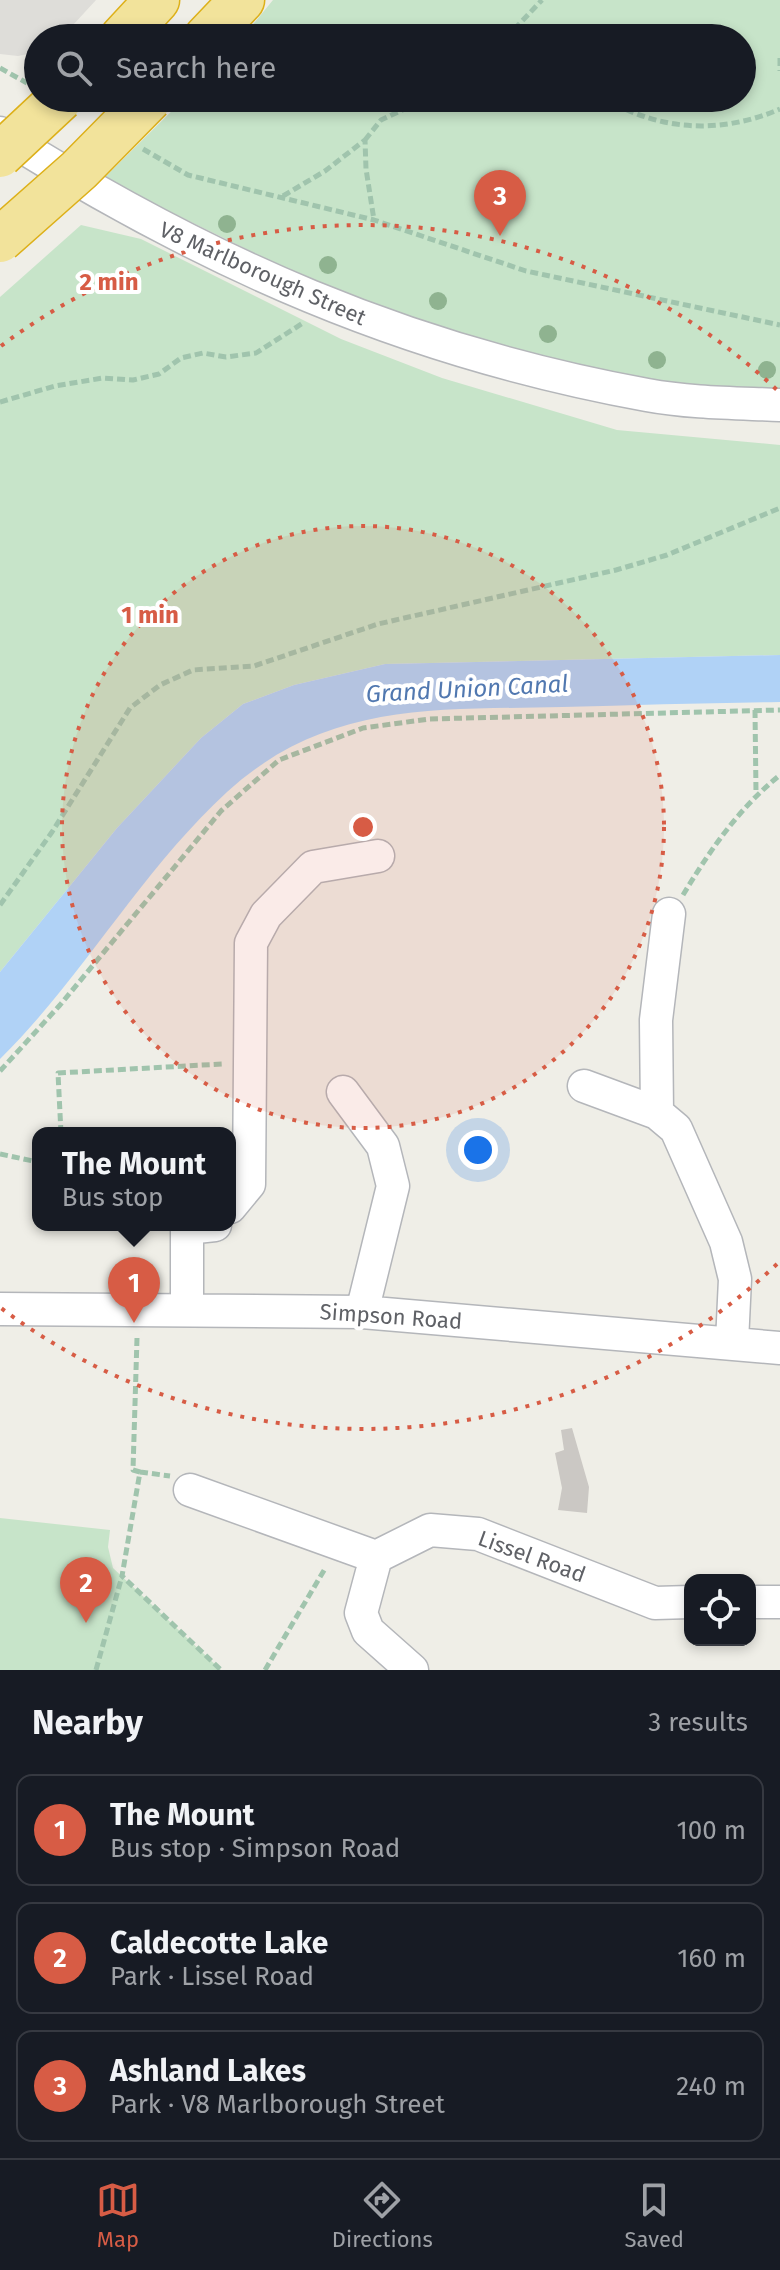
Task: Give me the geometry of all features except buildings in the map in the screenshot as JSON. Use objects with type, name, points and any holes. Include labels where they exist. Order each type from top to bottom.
[{"type":"highway","points":[[135,24],[157,0]]},
{"type":"highway","points":[[219,24],[242,0]]},
{"type":"highway","points":[[0,155],[46,112]]},
{"type":"highway","points":[[0,240],[79,170],[136,112]]},
{"type":"street","name":"V8 Marlborough Street","points":[[0,133],[98,194],[203,250],[337,310],[483,358],[650,396],[780,405]]},
{"type":"street","points":[[236,1200],[249,1184],[247,1063],[251,943],[266,915],[313,867],[378,856]]},
{"type":"street","points":[[657,1113],[656,1020],[669,914]]},
{"type":"street","points":[[584,1086],[657,1113],[676,1129],[726,1242],[735,1279],[732,1342]]},
{"type":"street","points":[[343,1092],[383,1146],[393,1186],[362,1312]]},
{"type":"street","points":[[187,1231],[187,1308]]},
{"type":"street","name":"Simpson Road","points":[[0,1309],[187,1308],[362,1312],[780,1348]]},
{"type":"street","points":[[190,1490],[376,1557],[361,1613],[368,1631],[412,1670]]},
{"type":"street","name":"Lissel Road","points":[[376,1557],[430,1530],[478,1534],[655,1603],[684,1602]]},
{"type":"street","points":[[756,1602],[780,1602]]},
{"type":"path","points":[[519,24],[542,0]]},
{"type":"path","points":[[780,58],[780,71]]},
{"type":"path","points":[[0,68],[24,82]]},
{"type":"path","points":[[629,112],[671,123],[711,128],[750,122],[780,109]]},
{"type":"path","points":[[283,196],[325,171],[365,140],[381,120],[398,112]]},
{"type":"path","points":[[365,140],[374,220]]},
{"type":"path","points":[[134,144],[188,175],[374,220],[526,271],[780,325]]},
{"type":"path","points":[[0,402],[55,386],[103,378],[133,380],[159,374],[181,358],[203,353],[226,357],[256,353],[303,323]]},
{"type":"path","points":[[0,905],[52,832],[130,708],[160,685],[193,670],[254,666],[378,624],[616,570],[667,555],[780,508]]},
{"type":"path","points":[[755,710],[756,795]]},
{"type":"path","points":[[0,1071],[51,1016],[221,811],[279,760],[363,728],[429,719],[780,710]]},
{"type":"path","points":[[669,914],[707,856],[756,795],[780,775]]},
{"type":"path","points":[[61,1127],[58,1073],[247,1063]]},
{"type":"path","points":[[0,1154],[32,1161]]},
{"type":"path","points":[[96,1670],[122,1576],[140,1472],[133,1470],[138,1309]]},
{"type":"path","points":[[265,1670],[339,1545]]},
{"type":"path","points":[[122,1576],[221,1670]]},
{"type":"shaded area","points":[[0,0],[96,0],[74,24],[24,24],[24,55],[0,54]]},
{"type":"green space","points":[[273,0],[780,0],[780,395],[730,393],[542,359],[338,294],[103,179],[171,112],[756,112],[756,24],[253,24]]},
{"type":"green space","points":[[81,225],[141,239],[341,339],[442,378],[617,430],[780,445],[780,655],[385,664],[294,685],[243,704],[201,738],[117,828],[0,972],[0,297]]},
{"type":"green space","points":[[0,1518],[110,1530],[108,1547],[113,1568],[221,1670],[0,1670]]},
{"type":"water","name":"Grand Union Canal","points":[[780,655],[780,702],[427,711],[385,716],[344,726],[304,741],[265,762],[227,792],[196,823],[58,994],[0,1059],[0,972],[117,828],[201,738],[243,704],[294,685],[385,664]]},
{"type":"place","name":"Ashland Lakes","points":[[500,236]]},
{"type":"place","name":"The Mount","points":[[134,1323]]},
{"type":"place","name":"Caldecotte Lake","points":[[86,1623]]}]
